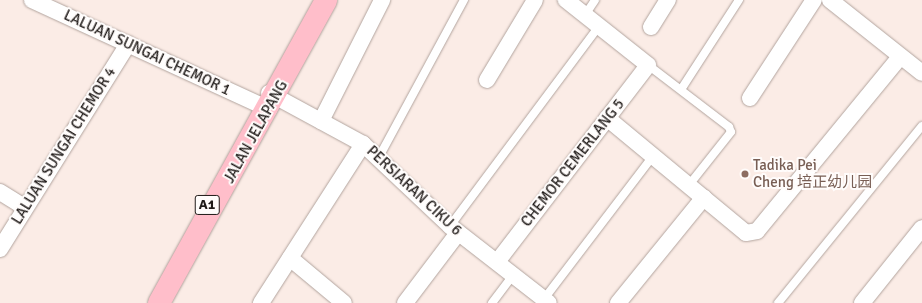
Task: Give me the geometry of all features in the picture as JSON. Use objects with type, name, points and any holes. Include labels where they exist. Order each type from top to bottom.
[{"type":"main road","name":"JALAN JELAPANG","points":[[150,303],[269,101],[317,0]]},
{"type":"main road","name":"JALAN JELAPANG","points":[[159,303],[326,0]]},
{"type":"street","name":"LALUAN SUNGAI CHEMOR 1","points":[[32,0],[128,44],[269,101]]},
{"type":"street","points":[[320,121],[382,0]]},
{"type":"street","points":[[486,80],[535,0]]},
{"type":"street","points":[[566,0],[648,65]]},
{"type":"street","points":[[651,27],[668,0]]},
{"type":"street","points":[[750,98],[814,0]]},
{"type":"street","points":[[830,0],[922,73]]},
{"type":"street","name":"LALUAN SUNGAI CHEMOR 4","points":[[0,249],[24,207],[128,44]]},
{"type":"street","points":[[607,118],[746,233],[757,230],[900,57]]},
{"type":"street","name":"CHEMOR CEMERLANG 5","points":[[497,262],[648,65]]},
{"type":"street","name":"PERSIARAN CIKU 6","points":[[269,101],[320,121],[363,144],[379,156],[454,229],[547,301]]},
{"type":"street","points":[[261,303],[363,144]]},
{"type":"street","points":[[0,192],[24,207]]},
{"type":"street","points":[[618,303],[704,197]]},
{"type":"street","points":[[862,303],[922,228]]},
{"type":"street","points":[[405,303],[454,229]]},
{"type":"street","points":[[290,258],[344,303]]},
{"type":"lane","points":[[379,156],[464,0]]},
{"type":"lane","points":[[585,15],[595,0]]},
{"type":"lane","points":[[682,88],[739,0]]},
{"type":"lane","points":[[454,229],[599,26]]},
{"type":"lane","points":[[648,65],[682,88],[731,132],[688,185]]},
{"type":"lane","points":[[778,303],[922,126]]},
{"type":"lane","points":[[547,301],[653,156]]},
{"type":"lane","points":[[492,303],[513,275]]},
{"type":"place","name":"Tadika Pei Cheng 培正幼儿园","points":[[745,174]]}]
